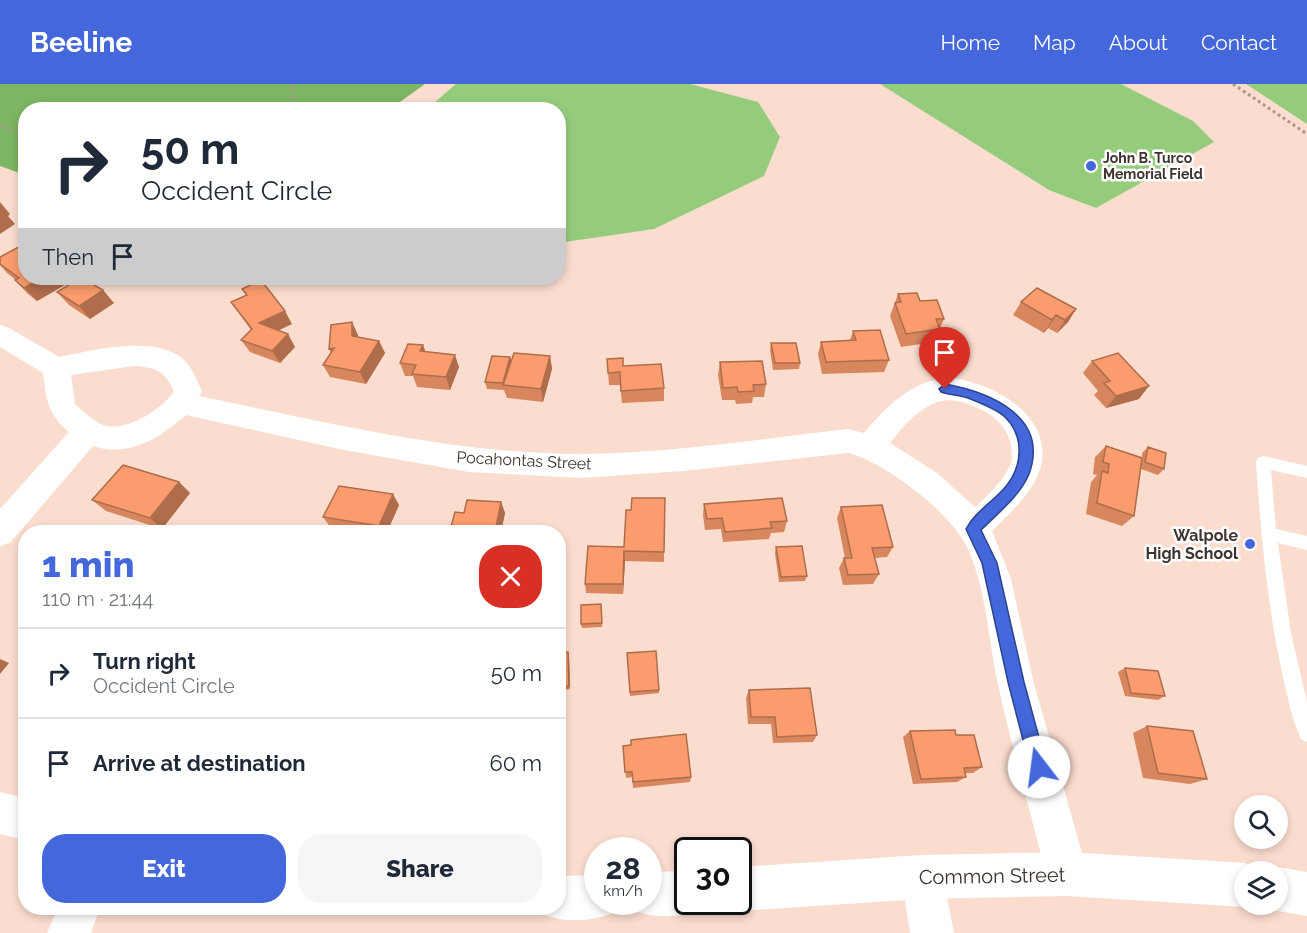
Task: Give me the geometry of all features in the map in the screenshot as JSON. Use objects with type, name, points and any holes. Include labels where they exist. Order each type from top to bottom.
[{"type":"main road","points":[[0,813],[18,817]]},
{"type":"main road","name":"Common Street","points":[[752,888],[922,877],[1067,874],[1234,884]]},
{"type":"main road","points":[[1288,891],[1307,894]]},
{"type":"main road","points":[[566,898],[584,897]]},
{"type":"street","points":[[0,335],[56,368],[112,356],[136,355],[161,360],[173,366],[183,379],[188,391],[181,403],[139,435],[116,439],[97,436],[87,432],[62,408],[56,368]]},
{"type":"street","points":[[973,529],[1011,490],[1025,468],[1025,441],[1022,431],[1009,412],[969,393],[945,389],[921,397],[898,412],[870,446],[911,470],[973,529],[990,563],[1016,682],[1067,874]]},
{"type":"street","name":"Pocahontas Street","points":[[181,403],[344,438],[469,460],[581,466],[683,459],[848,441],[870,446]]},
{"type":"street","points":[[0,532],[87,432]]},
{"type":"street","points":[[922,877],[932,933]]},
{"type":"street","points":[[69,933],[76,915]]},
{"type":"lane","points":[[1307,472],[1263,462],[1268,534],[1307,733]]},
{"type":"lane","points":[[1268,534],[1307,543]]},
{"type":"path","points":[[292,84],[293,102]]},
{"type":"path","points":[[1233,84],[1307,134]]},
{"type":"path","points":[[0,125],[18,133]]},
{"type":"green space","points":[[0,84],[425,84],[400,102],[18,102],[18,172],[0,166]]},
{"type":"green space","points":[[456,84],[690,84],[758,102],[780,137],[764,176],[654,229],[566,242],[566,102],[435,102]]},
{"type":"green space","name":"John B. Turco Memorial Field","points":[[880,84],[1121,84],[1193,121],[1214,142],[1096,208],[1049,190]]},
{"type":"green space","points":[[1246,84],[1307,84],[1307,124]]},
{"type":"building","points":[[18,247],[18,277],[0,264],[0,257]]},
{"type":"building","points":[[68,285],[94,285],[103,290],[79,306],[57,292]]},
{"type":"building","points":[[250,285],[265,285],[285,311],[259,323],[288,334],[272,351],[241,340],[252,329],[231,302],[247,295],[242,289]]},
{"type":"building","points":[[1037,288],[1076,309],[1065,320],[1056,315],[1052,320],[1021,302]]},
{"type":"building","points":[[917,293],[920,301],[937,300],[944,319],[936,319],[940,329],[906,334],[895,303],[901,302],[898,294]]},
{"type":"building","points":[[352,322],[352,336],[379,341],[360,372],[323,365],[334,348],[329,349],[331,325]]},
{"type":"building","points":[[880,330],[889,360],[826,362],[821,342],[856,340],[853,331]]},
{"type":"building","points":[[771,343],[796,343],[800,363],[775,363]]},
{"type":"building","points":[[408,344],[423,345],[420,351],[455,355],[446,377],[412,374],[416,365],[400,363]]},
{"type":"building","points":[[514,353],[550,356],[541,389],[503,385]]},
{"type":"building","points":[[1118,353],[1149,386],[1116,396],[1104,383],[1110,381],[1092,361]]},
{"type":"building","points":[[492,356],[510,357],[503,383],[485,382]]},
{"type":"building","points":[[623,358],[623,366],[661,364],[664,388],[621,391],[620,372],[608,373],[607,359]]},
{"type":"building","points":[[762,361],[766,384],[753,385],[754,391],[738,392],[737,387],[723,388],[720,362]]},
{"type":"building","points":[[1106,446],[1142,458],[1134,516],[1097,503],[1102,471],[1108,473],[1109,464],[1103,462]]},
{"type":"building","points":[[1148,447],[1166,453],[1164,469],[1145,462]]},
{"type":"building","points":[[123,465],[179,482],[150,518],[92,500]]},
{"type":"building","points":[[339,486],[393,494],[379,525],[323,517]]},
{"type":"building","points":[[632,498],[665,498],[664,552],[624,551],[623,584],[585,584],[588,546],[624,547],[626,510],[631,510]]},
{"type":"building","points":[[782,498],[787,521],[770,522],[772,528],[725,532],[722,518],[707,519],[704,504]]},
{"type":"building","points":[[467,500],[501,502],[496,525],[451,525],[455,512],[464,513]]},
{"type":"building","points":[[882,505],[893,547],[872,548],[879,574],[848,575],[844,558],[852,558],[841,507]]},
{"type":"building","points":[[802,546],[807,576],[781,577],[776,547]]},
{"type":"building","points":[[601,604],[602,623],[581,624],[581,605]]},
{"type":"building","points":[[656,651],[659,690],[630,692],[627,653]]},
{"type":"building","points":[[566,652],[568,652],[569,686],[566,686]]},
{"type":"building","points":[[1125,668],[1158,671],[1165,696],[1131,693]]},
{"type":"building","points":[[810,688],[817,735],[777,737],[775,717],[751,717],[749,690]]},
{"type":"building","points":[[1147,726],[1193,731],[1207,779],[1158,773]]},
{"type":"building","points":[[955,730],[956,735],[974,735],[982,767],[964,768],[966,777],[921,779],[910,731]]},
{"type":"building","points":[[686,734],[691,777],[633,782],[632,772],[625,772],[623,746],[631,745],[631,740]]},
{"type":"place","name":"John B. Turco Memorial Field","points":[[1091,166]]},
{"type":"place","name":"Walpole High School","points":[[1250,544]]},
{"type":"route","points":[[945,389],[969,393],[1009,412],[1022,431],[1025,441],[1025,468],[1022,474],[1011,490],[973,529],[990,563],[1016,682],[1039,767]]}]
